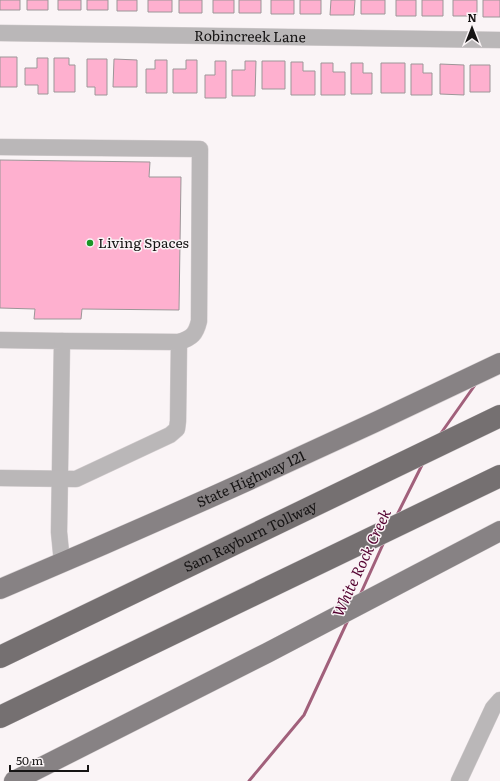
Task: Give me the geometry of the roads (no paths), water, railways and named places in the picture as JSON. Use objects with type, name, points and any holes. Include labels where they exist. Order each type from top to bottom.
[{"type":"highway","points":[[344,492],[407,449],[500,400]]},
{"type":"highway","name":"Sam Rayburn Tollway","points":[[0,657],[500,416]]},
{"type":"highway","points":[[0,717],[500,476]]},
{"type":"highway","points":[[372,538],[427,522],[500,491]]},
{"type":"main road","name":"State Highway 121","points":[[0,589],[62,563],[418,403],[500,363]]},
{"type":"main road","points":[[14,781],[267,653],[500,531]]},
{"type":"street","name":"Robincreek Lane","points":[[0,33],[500,40]]},
{"type":"street","points":[[0,146],[200,149],[199,320],[196,333],[191,339],[179,342],[0,340]]},
{"type":"street","points":[[62,341],[59,532],[62,563]]},
{"type":"street","points":[[0,478],[76,479],[170,436],[177,429],[178,421],[179,342]]},
{"type":"street","points":[[460,781],[493,708],[500,700]]},
{"type":"waterway","name":"White Rock Creek","points":[[439,436],[475,385]]},
{"type":"waterway","name":"White Rock Creek","points":[[397,515],[423,463]]},
{"type":"waterway","name":"White Rock Creek","points":[[360,595],[384,542]]},
{"type":"waterway","name":"White Rock Creek","points":[[249,781],[304,715],[348,620]]},
{"type":"place","name":"Living Spaces","points":[[90,243]]}]
